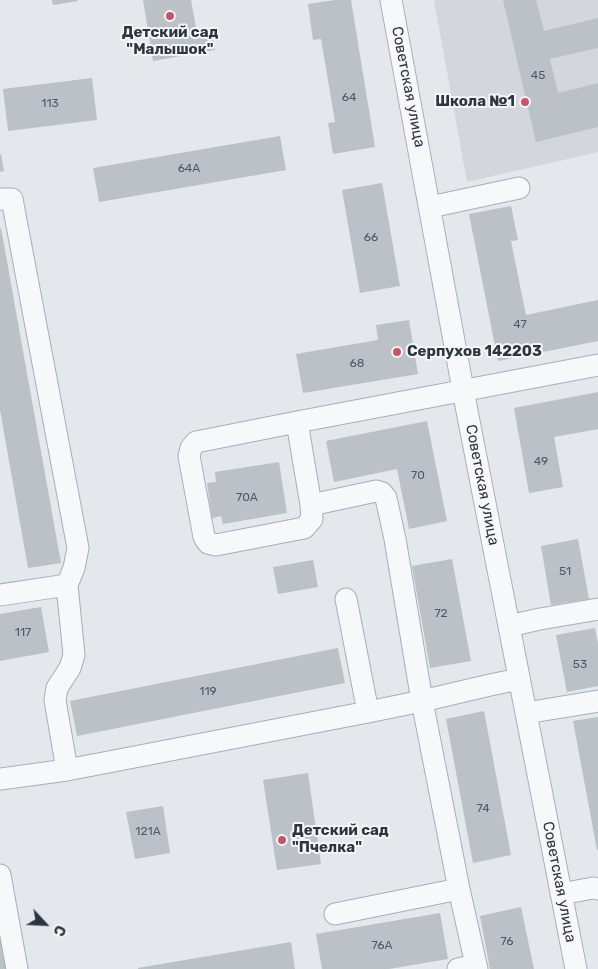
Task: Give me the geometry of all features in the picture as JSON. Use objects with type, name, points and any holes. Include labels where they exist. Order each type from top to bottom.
[{"type":"street","name":"Советская улица","points":[[392,0],[464,390],[576,969]]},
{"type":"street","points":[[430,207],[518,188]]},
{"type":"street","points":[[0,199],[12,199],[78,548],[74,568],[67,585],[74,655],[70,668],[57,688],[55,700],[67,770]]},
{"type":"street","points":[[296,422],[312,518],[304,528],[216,545],[208,543],[204,537],[188,456],[196,442],[296,422],[598,365]]},
{"type":"street","points":[[311,505],[376,490],[386,498],[395,539],[422,701],[459,889],[470,968]]},
{"type":"street","points":[[0,595],[67,585]]},
{"type":"street","points":[[346,599],[368,712]]},
{"type":"street","points":[[509,626],[598,609]]},
{"type":"street","points":[[0,779],[67,770],[368,712],[520,680]]},
{"type":"street","points":[[526,714],[598,701]]},
{"type":"street","points":[[0,875],[17,969]]},
{"type":"street","points":[[561,894],[594,888],[598,889]]},
{"type":"street","points":[[336,914],[459,889]]},
{"type":"shaded area","name":"Школа №1","points":[[434,0],[598,0],[598,152],[467,182]]},
{"type":"building","points":[[52,0],[77,0],[78,1],[53,5]]},
{"type":"building","name":"Детский сад \"Малышок\"","points":[[143,0],[191,0],[197,34],[212,32],[215,50],[153,61]]},
{"type":"building","points":[[351,0],[375,147],[333,154],[328,123],[335,122],[321,39],[313,40],[308,4]]},
{"type":"building","points":[[503,0],[536,0],[544,31],[598,18],[598,48],[550,59],[558,93],[598,83],[598,127],[536,142]]},
{"type":"building","points":[[92,78],[97,120],[8,131],[3,89]]},
{"type":"building","points":[[280,136],[286,170],[99,202],[93,168]]},
{"type":"building","points":[[0,154],[4,171],[0,172]]},
{"type":"building","points":[[382,183],[400,286],[360,293],[342,190]]},
{"type":"building","points":[[511,206],[518,240],[511,241],[526,315],[598,300],[598,341],[498,361],[469,214]]},
{"type":"building","points":[[1,228],[61,563],[28,568],[0,410]]},
{"type":"building","points":[[409,320],[418,374],[303,393],[296,354],[378,340],[376,325]]},
{"type":"building","points":[[598,392],[598,429],[554,437],[563,487],[529,493],[514,408]]},
{"type":"building","points":[[427,421],[447,521],[409,529],[397,469],[334,482],[326,441]]},
{"type":"building","points":[[279,462],[287,513],[223,524],[221,516],[212,518],[207,483],[216,482],[215,472]]},
{"type":"building","points":[[578,539],[589,599],[551,605],[541,546]]},
{"type":"building","points":[[452,559],[471,661],[430,668],[412,566]]},
{"type":"building","points":[[313,560],[318,587],[278,594],[273,567]]},
{"type":"building","points":[[41,607],[49,652],[0,661],[0,614]]},
{"type":"building","points":[[595,628],[598,644],[598,686],[567,692],[556,635]]},
{"type":"building","points":[[338,648],[345,683],[77,736],[70,701]]},
{"type":"building","points":[[484,711],[511,855],[473,863],[446,719]]},
{"type":"building","points":[[598,717],[598,850],[597,850],[573,721]]},
{"type":"building","points":[[308,773],[321,864],[277,870],[263,780]]},
{"type":"building","points":[[163,806],[170,853],[135,859],[126,812]]},
{"type":"building","points":[[521,907],[534,969],[490,969],[480,916]]},
{"type":"building","points":[[440,913],[448,959],[389,969],[322,969],[316,934]]},
{"type":"building","points":[[0,932],[8,969],[0,969]]},
{"type":"building","points":[[291,942],[295,969],[138,969],[138,968]]},
{"type":"place","name":"Детский сад \"Малышок\"","points":[[170,16]]},
{"type":"place","name":"Школа №1","points":[[525,102]]},
{"type":"place","name":"Серпухов 142203","points":[[397,352]]},
{"type":"place","name":"Детский сад \"Пчелка\"","points":[[282,840]]}]
